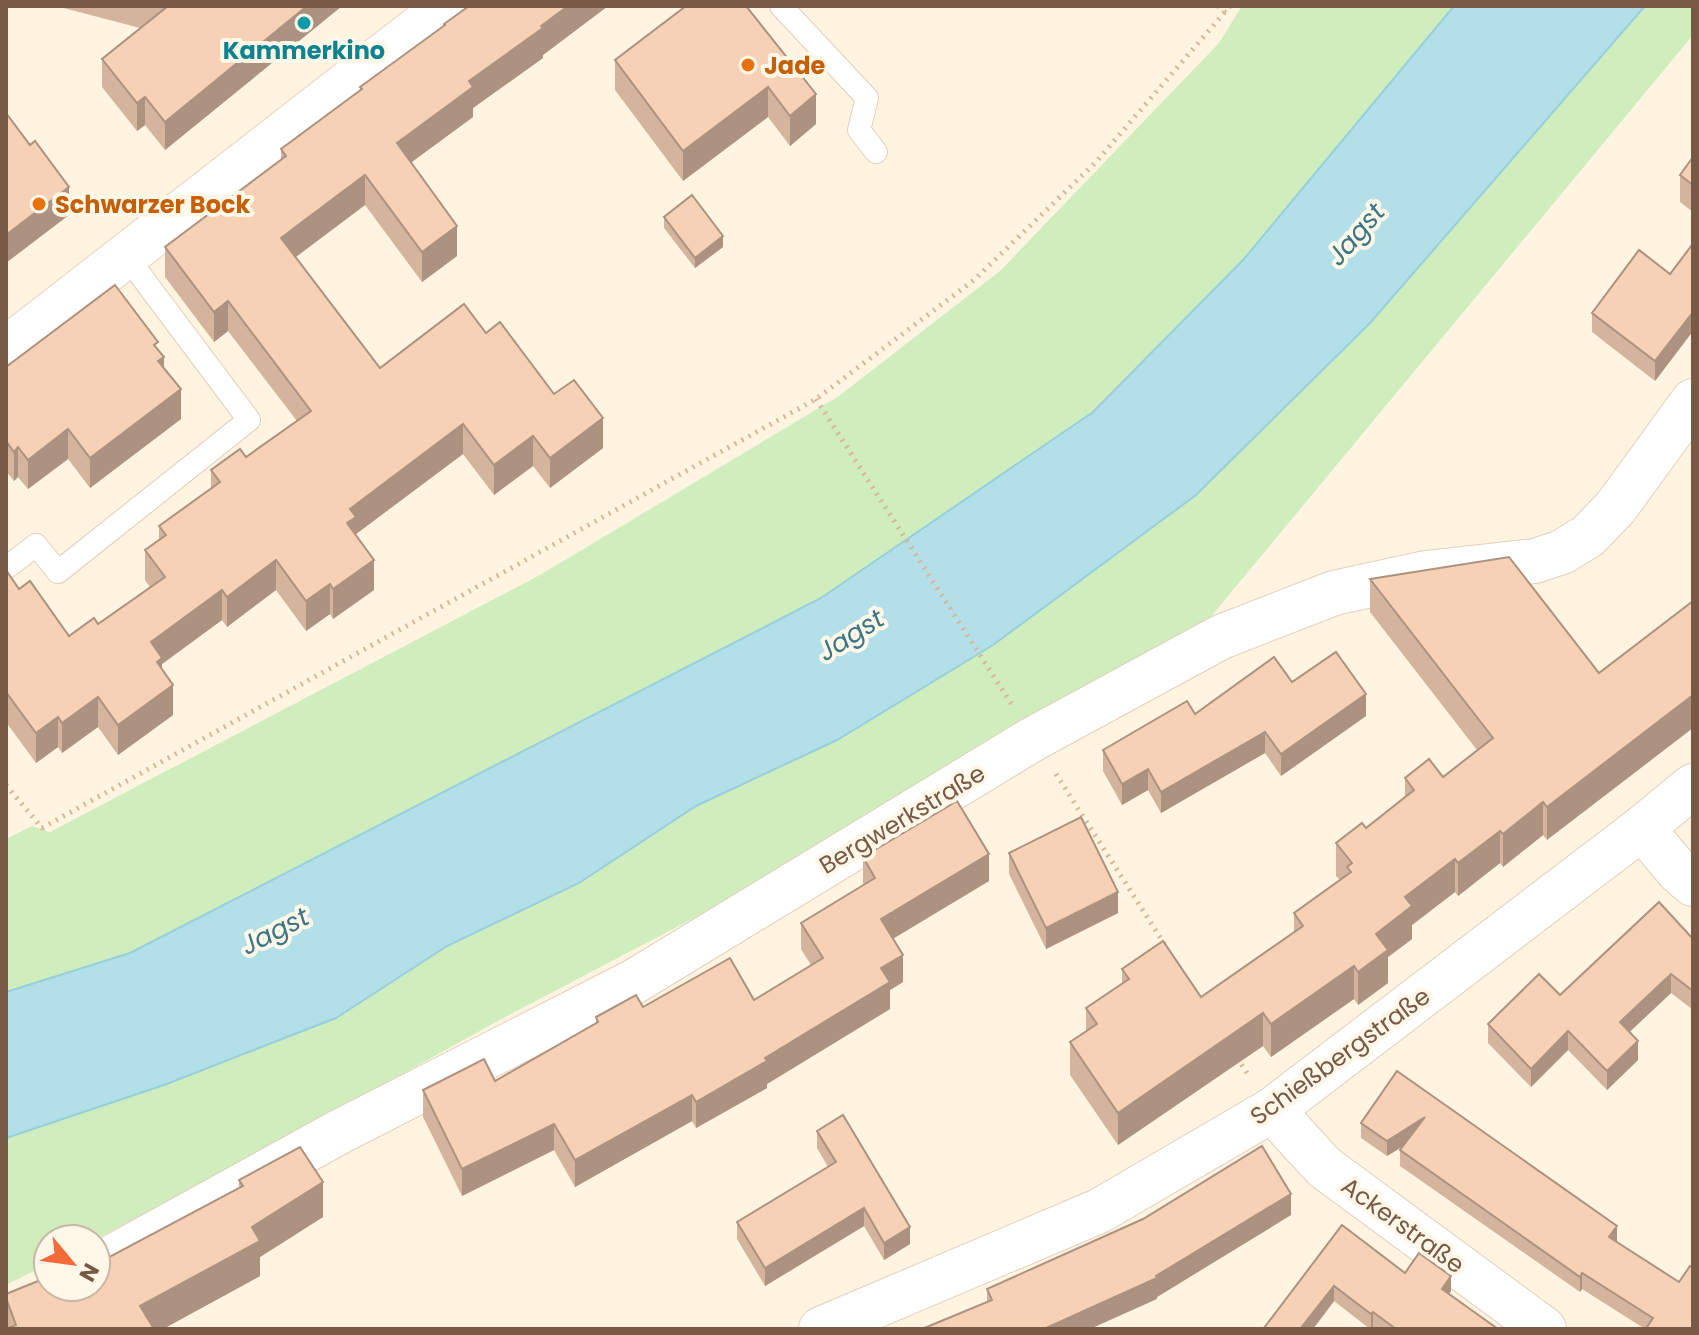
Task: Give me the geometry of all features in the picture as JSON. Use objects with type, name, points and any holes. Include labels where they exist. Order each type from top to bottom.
[{"type":"street","points":[[6,349],[447,6]]},
{"type":"street","name":"Bergwerkstraße","points":[[112,1257],[339,1132],[635,981],[1022,721],[1334,593],[1426,573],[1535,561],[1562,552],[1588,536],[1616,507],[1693,401]]},
{"type":"street","name":"Schießbergstraße","points":[[821,1329],[1099,1211],[1272,1110],[1693,786]]},
{"type":"street","points":[[1642,828],[1693,884]]},
{"type":"street","name":"Ackerstraße","points":[[1272,1110],[1324,1167],[1544,1329]]},
{"type":"lane","points":[[781,6],[867,98],[859,130],[876,152]]},
{"type":"lane","points":[[6,568],[36,545],[58,572],[249,420],[126,256]]},
{"type":"path","points":[[1218,6],[1226,13]]},
{"type":"path","points":[[6,785],[42,828],[816,399],[974,280],[1096,162],[1230,6]]},
{"type":"path","points":[[816,399],[1165,946]]},
{"type":"path","points":[[1231,1048],[1272,1110]]},
{"type":"green space","points":[[1242,6],[1454,6],[1244,259],[1093,412],[821,598],[130,953],[6,992],[6,839],[32,826],[50,832],[540,575],[839,396],[1000,271],[1219,43]]},
{"type":"green space","points":[[1645,6],[1693,6],[1693,35],[1209,619],[810,857],[507,1016],[112,1231],[112,1223],[32,1223],[32,1272],[6,1285],[6,1138],[164,1085],[579,883],[696,806],[837,740],[1196,495],[1370,323]]},
{"type":"water","name":"Jagst","points":[[1454,6],[1645,6],[1370,323],[1196,495],[993,645],[837,740],[696,806],[579,883],[447,946],[336,1018],[164,1085],[6,1138],[6,992],[130,953],[821,598],[1093,412],[1244,259]]},
{"type":"building","points":[[168,6],[307,6],[165,122],[145,97],[137,103],[102,59]]},
{"type":"building","points":[[469,6],[568,6],[541,26],[543,28],[469,81],[473,87],[397,143],[457,226],[422,252],[365,175],[281,238],[380,368],[464,304],[486,333],[500,322],[554,394],[574,380],[603,418],[550,458],[533,436],[494,465],[463,424],[350,509],[356,517],[347,523],[374,560],[333,589],[330,584],[306,601],[276,560],[227,597],[222,590],[151,642],[162,658],[157,662],[173,685],[118,725],[98,697],[62,723],[58,717],[36,733],[6,692],[6,570],[19,589],[30,581],[69,636],[94,618],[98,624],[165,577],[145,550],[166,535],[159,526],[220,482],[211,470],[240,449],[246,457],[311,411],[228,301],[214,312],[165,247],[286,156],[281,149]]},
{"type":"building","points":[[686,6],[746,6],[816,94],[790,116],[768,87],[683,151],[615,60]]},
{"type":"building","points":[[6,113],[30,145],[35,141],[69,187],[6,235]]},
{"type":"building","points":[[1693,157],[1693,185],[1680,175]]},
{"type":"building","points":[[692,195],[723,236],[695,258],[664,217]]},
{"type":"building","points":[[1692,245],[1693,312],[1655,361],[1592,313],[1639,250],[1670,274]]},
{"type":"building","points":[[115,285],[158,342],[154,345],[164,357],[158,361],[181,389],[90,458],[68,429],[28,460],[18,447],[14,452],[6,441],[6,367]]},
{"type":"building","points":[[1509,557],[1599,673],[1693,601],[1693,695],[1547,807],[1543,802],[1503,834],[1500,831],[1458,863],[1455,859],[1405,897],[1412,906],[1376,934],[1388,950],[1358,972],[1354,966],[1271,1024],[1263,1013],[1118,1113],[1070,1042],[1097,1024],[1086,1008],[1129,979],[1122,969],[1163,941],[1201,997],[1303,926],[1294,913],[1351,872],[1347,867],[1352,863],[1336,843],[1362,823],[1366,828],[1414,790],[1405,778],[1429,759],[1443,777],[1493,738],[1370,579]]},
{"type":"building","points":[[1336,652],[1366,694],[1281,754],[1265,732],[1161,792],[1148,769],[1122,784],[1103,750],[1187,701],[1195,714],[1274,657],[1292,682]]},
{"type":"building","points":[[957,801],[989,854],[881,919],[903,955],[881,968],[890,982],[765,1058],[767,1061],[696,1102],[692,1095],[575,1160],[554,1124],[462,1169],[423,1090],[484,1059],[495,1081],[598,1022],[596,1017],[636,995],[643,1007],[730,958],[754,1000],[823,958],[801,923],[875,878],[863,857]]},
{"type":"building","points":[[1081,817],[1118,892],[1046,928],[1009,853]]},
{"type":"building","points":[[1659,902],[1693,939],[1693,991],[1671,974],[1620,1022],[1638,1041],[1607,1071],[1568,1031],[1531,1069],[1488,1024],[1539,974],[1560,995]]},
{"type":"building","points":[[1397,1071],[1617,1226],[1609,1237],[1679,1282],[1690,1266],[1693,1268],[1693,1329],[1650,1329],[1647,1327],[1653,1318],[1582,1273],[1580,1277],[1400,1150],[1425,1117],[1387,1141],[1361,1123]]},
{"type":"building","points":[[843,1115],[910,1227],[884,1243],[864,1208],[765,1268],[737,1222],[836,1162],[817,1131]]},
{"type":"building","points":[[1262,1146],[1291,1194],[1157,1278],[1044,1329],[922,1329],[992,1300],[987,1289],[1143,1219]]},
{"type":"building","points":[[300,1147],[323,1182],[252,1227],[260,1241],[140,1306],[154,1329],[6,1329],[16,1325],[6,1294],[32,1283],[32,1303],[112,1303],[112,1256],[243,1186],[239,1180]]},
{"type":"building","points":[[1342,1225],[1405,1273],[1419,1253],[1451,1276],[1442,1289],[1498,1329],[1396,1329],[1334,1286],[1300,1329],[1265,1329]]},
{"type":"place","name":"Kammerkino","points":[[304,23]]},
{"type":"place","name":"Jade","points":[[748,65]]},
{"type":"place","name":"Schwarzer Bock","points":[[39,204]]}]
